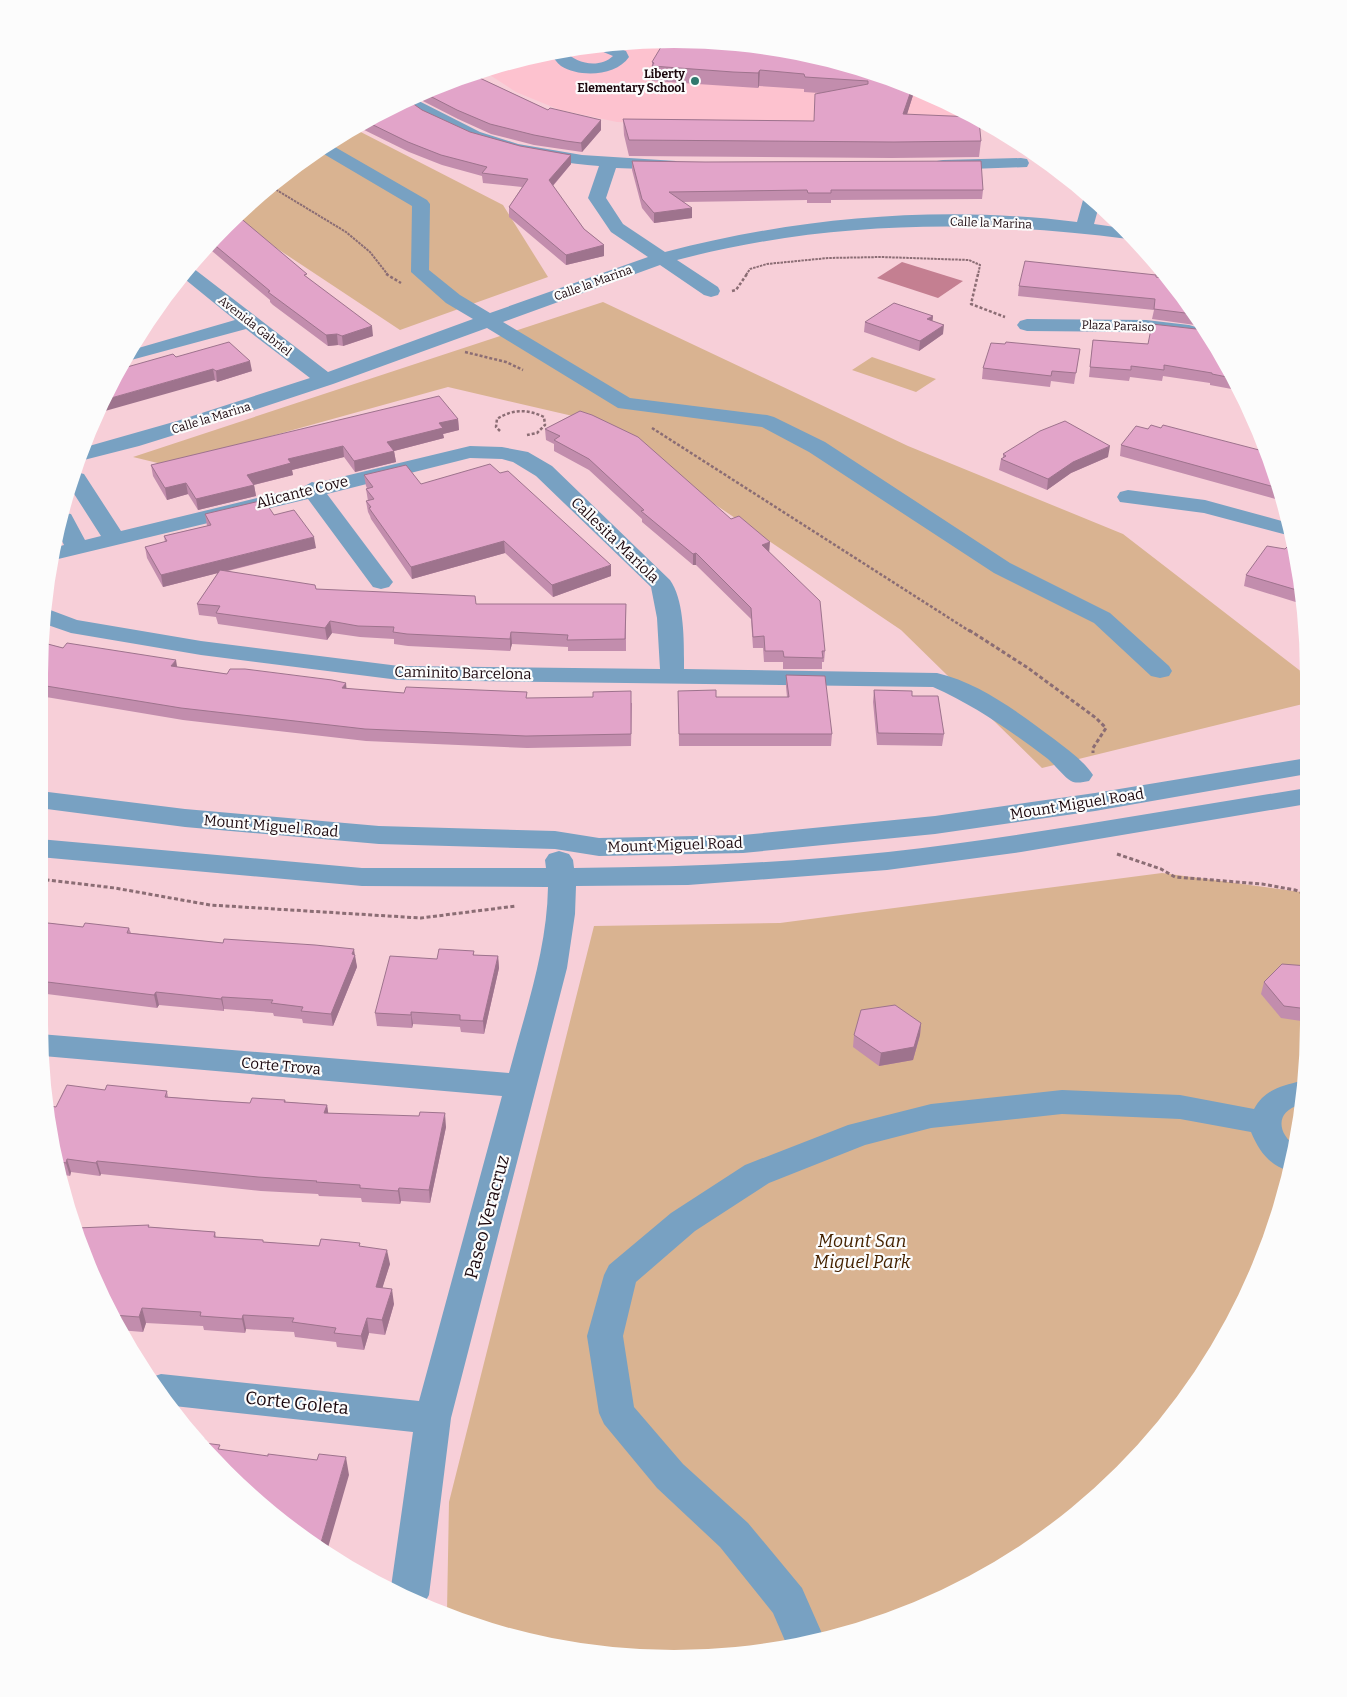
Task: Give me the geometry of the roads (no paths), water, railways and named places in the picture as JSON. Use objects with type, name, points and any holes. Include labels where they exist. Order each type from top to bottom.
[{"type":"street","points":[[563,58],[569,64],[587,67],[607,66],[621,57],[621,54],[616,51]]},
{"type":"street","points":[[413,104],[495,142],[532,151],[609,163],[686,165]]},
{"type":"street","points":[[330,151],[421,204],[420,272],[453,299],[625,404],[767,421],[817,447],[1002,568],[1102,618],[1160,671]]},
{"type":"street","points":[[609,163],[597,198],[617,228],[711,291]]},
{"type":"street","points":[[923,165],[1021,163]]},
{"type":"street","points":[[1084,228],[1090,207]]},
{"type":"street","name":"Calle la Marina","points":[[88,453],[199,423],[326,380],[663,258],[761,236],[865,224],[974,221],[1084,228],[1117,233]]},
{"type":"street","name":"Avenida Gabriel","points":[[192,275],[249,322],[326,380]]},
{"type":"street","points":[[134,355],[249,322]]},
{"type":"street","name":"Plaza Paraiso","points":[[1027,325],[1146,326],[1199,334]]},
{"type":"street","name":"Alicante Cove","points":[[60,553],[114,538],[470,452],[511,449]]},
{"type":"street","name":"Callesita Mariola","points":[[511,449],[544,471],[662,585],[668,604],[672,676]]},
{"type":"street","points":[[78,482],[114,538]]},
{"type":"street","points":[[312,490],[381,582]]},
{"type":"street","points":[[1128,496],[1205,507],[1282,528]]},
{"type":"street","points":[[69,511],[92,505]]},
{"type":"street","points":[[66,525],[78,548]]},
{"type":"street","name":"Caminito Barcelona","points":[[50,618],[71,626],[201,648],[399,673],[937,680],[965,691],[1016,721],[1072,766],[1080,775]]},
{"type":"street","name":"Mount Miguel Road","points":[[47,801],[185,818],[379,835],[555,840],[599,847],[743,844],[945,823],[1095,802],[1300,767]]},
{"type":"street","name":"Mount Miguel Road","points":[[47,849],[362,877],[563,878],[688,876],[886,861],[1021,843],[1300,797]]},
{"type":"street","name":"Paseo Veracruz","points":[[410,1591],[434,1418],[552,968],[562,906],[563,878],[555,840]]},
{"type":"street","name":"Corte Trova","points":[[48,1046],[521,1086]]},
{"type":"street","points":[[1285,1155],[1274,1147],[1267,1134],[1265,1123],[1268,1110],[1276,1101],[1295,1094]]},
{"type":"street","points":[[803,1636],[788,1601],[734,1535],[670,1476],[617,1413],[605,1336],[621,1275],[683,1222],[757,1174],[859,1134],[932,1116],[1062,1102],[1180,1107],[1265,1123]]},
{"type":"street","name":"Corte Goleta","points":[[166,1390],[434,1418]]},
{"type":"place","name":"Liberty Elementary School","points":[[695,81]]},
{"type":"park label","name":"Mount San Miguel Park","points":[[862,1251]]}]
